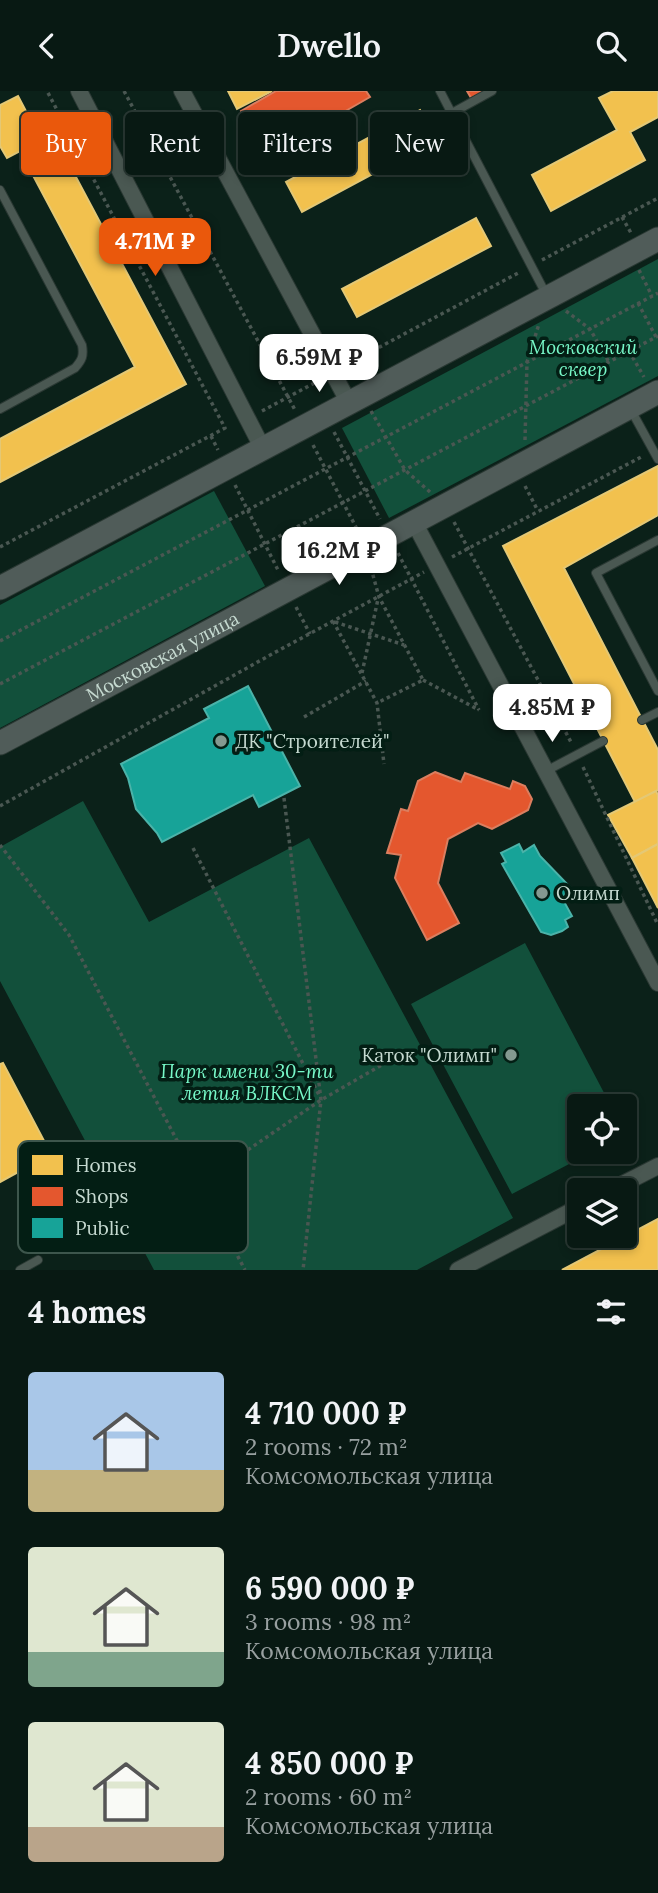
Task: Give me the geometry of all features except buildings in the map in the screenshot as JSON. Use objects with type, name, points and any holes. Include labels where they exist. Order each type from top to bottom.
[{"type":"main road","points":[[0,588],[658,239]]},
{"type":"main road","name":"Московская улица","points":[[0,743],[658,392]]},
{"type":"street","points":[[79,91],[263,449]]},
{"type":"street","points":[[182,91],[332,374],[356,399]]},
{"type":"street","points":[[414,522],[658,983]]},
{"type":"street","points":[[634,1178],[658,1166]]},
{"type":"street","points":[[458,1270],[567,1213]]},
{"type":"lane","points":[[440,91],[451,112]]},
{"type":"lane","points":[[454,112],[492,91]]},
{"type":"lane","points":[[468,144],[548,298]]},
{"type":"lane","points":[[0,190],[82,345],[83,353],[82,360],[75,368],[0,409]]},
{"type":"lane","points":[[630,407],[656,454]]},
{"type":"lane","points":[[658,540],[596,573],[658,691]]},
{"type":"lane","points":[[642,720],[658,712]]},
{"type":"lane","points":[[546,771],[603,741]]},
{"type":"lane","points":[[20,1270],[38,1260]]},
{"type":"path","points":[[47,91],[225,428]]},
{"type":"path","points":[[124,91],[326,469],[366,548],[379,597],[423,680],[479,710]]},
{"type":"path","points":[[0,547],[332,374],[658,198]]},
{"type":"path","points":[[0,641],[658,293]]},
{"type":"path","points":[[538,511],[523,482],[527,362],[548,298],[590,329],[609,362]]},
{"type":"path","points":[[0,684],[657,336],[638,303]]},
{"type":"path","points":[[346,365],[356,399],[385,437],[405,470],[445,506],[577,755],[658,925]]},
{"type":"path","points":[[211,436],[310,633]]},
{"type":"path","points":[[0,806],[310,633],[538,511],[656,454]]},
{"type":"path","points":[[362,674],[379,597]]},
{"type":"path","points":[[333,621],[405,646]]},
{"type":"path","points":[[333,621],[377,703],[384,764]]},
{"type":"path","points":[[377,703],[423,680]]},
{"type":"path","points":[[304,717],[366,681]]},
{"type":"path","points":[[284,798],[321,1100],[303,1270]]},
{"type":"path","points":[[0,845],[69,936],[176,1141]]},
{"type":"path","points":[[194,848],[321,1100]]},
{"type":"path","points":[[248,1150],[321,1100],[394,1058]]},
{"type":"path","points":[[237,1253],[246,1270]]},
{"type":"green space","name":"Московский сквер","points":[[658,259],[658,376],[389,518],[342,428]]},
{"type":"green space","points":[[214,491],[265,586],[0,728],[0,605]]},
{"type":"green space","name":"Парк имени 30-ти летия ВЛКСМ","points":[[83,801],[149,922],[309,838],[513,1218],[417,1270],[154,1270],[145,1253],[248,1253],[248,1141],[85,1141],[0,981],[0,847]]},
{"type":"green space","name":"Каток \"Олимп\"","points":[[525,943],[605,1094],[567,1094],[567,1164],[569,1164],[512,1194],[411,1004]]},
{"type":"place","name":"ДК \"Строителей\"","points":[[221,741]]},
{"type":"place","name":"Олимп","points":[[542,893]]},
{"type":"place","name":"Каток \"Олимп\"","points":[[511,1055]]}]
